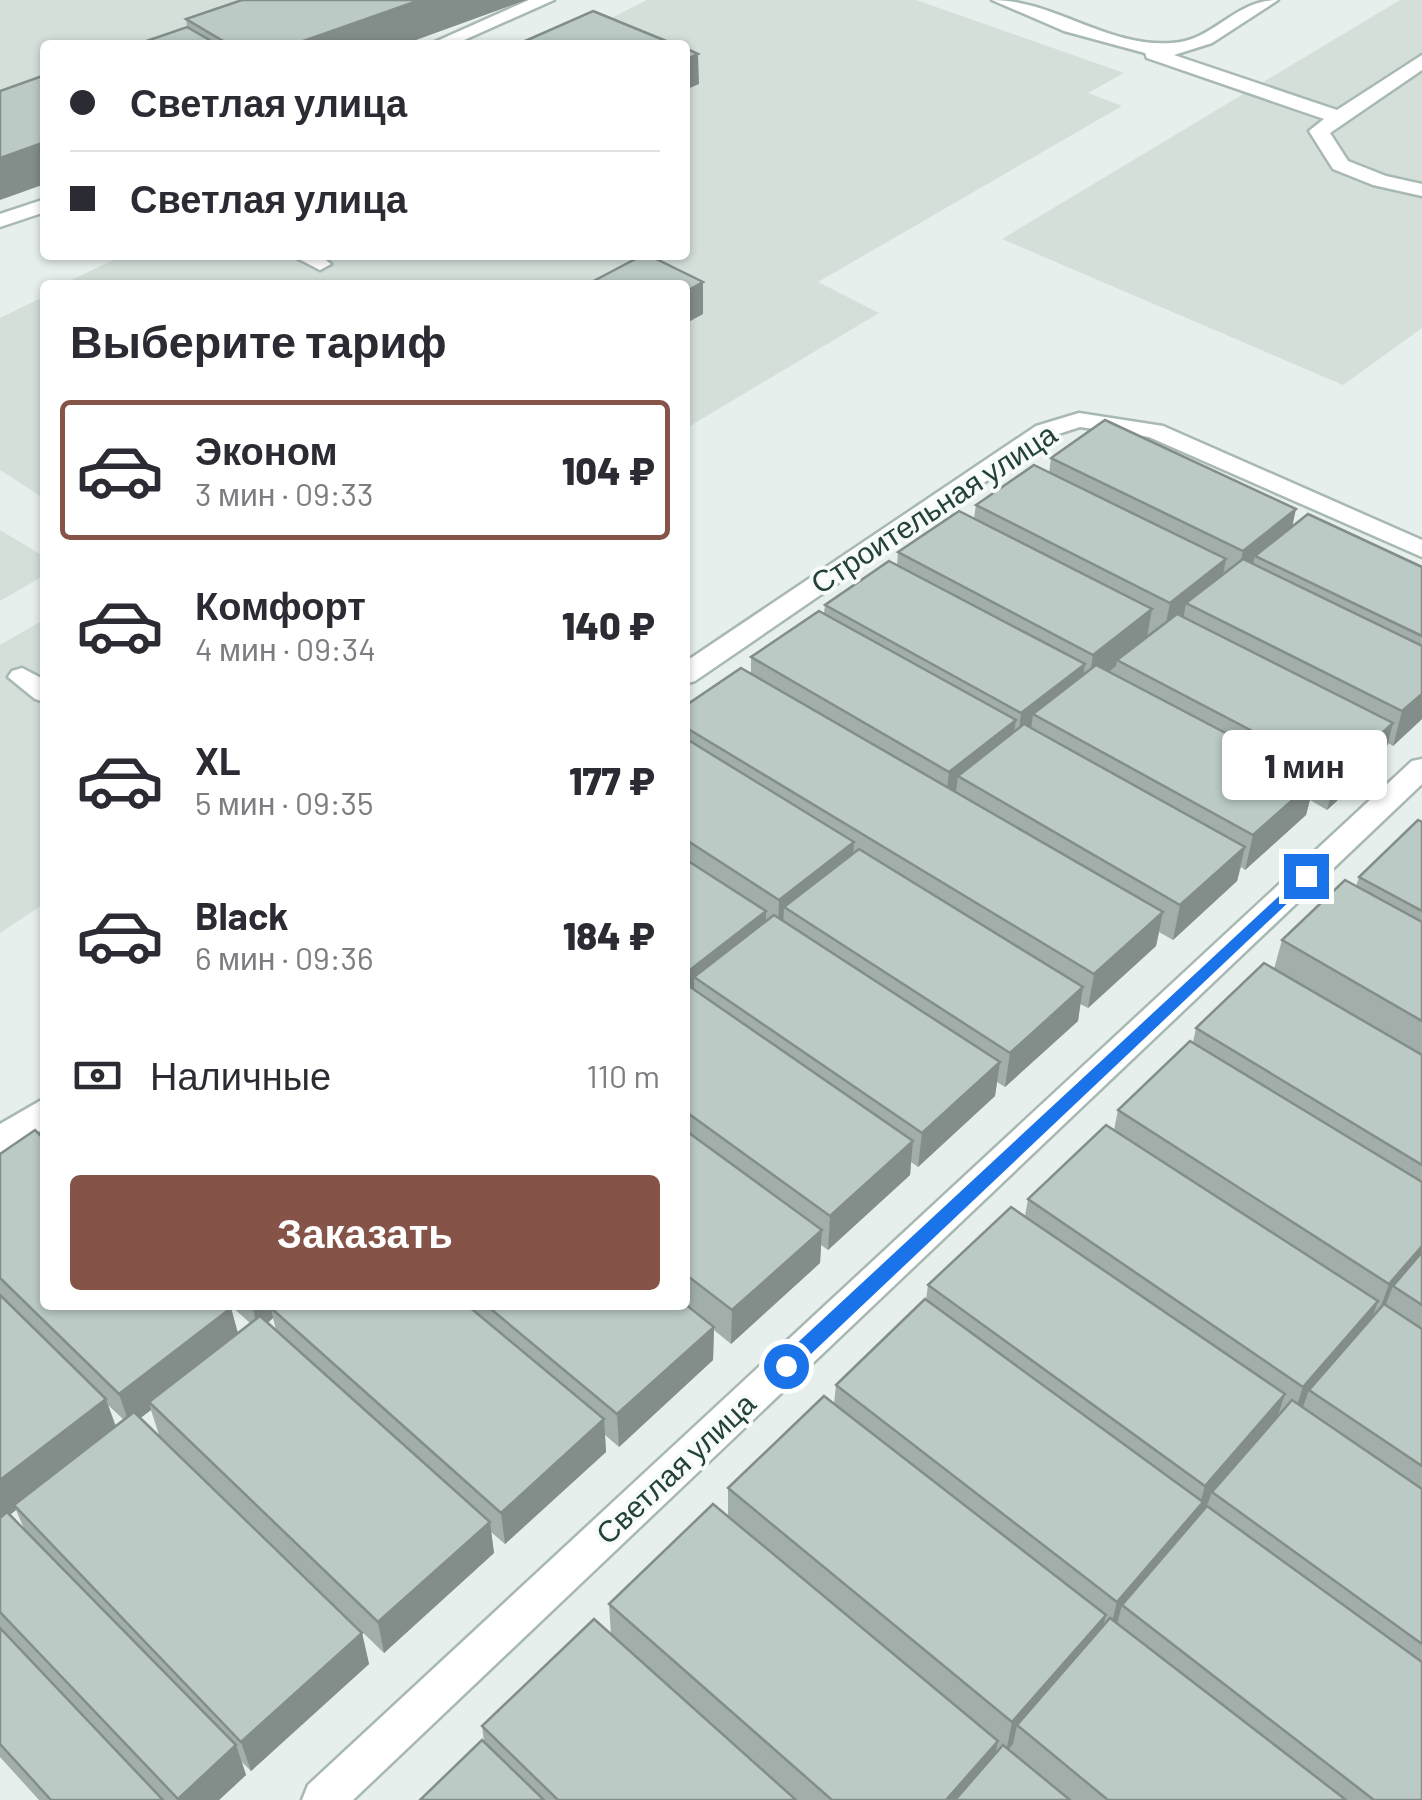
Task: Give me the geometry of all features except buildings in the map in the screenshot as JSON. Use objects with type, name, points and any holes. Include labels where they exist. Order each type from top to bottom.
[{"type":"street","points":[[449,40],[544,0]]},
{"type":"street","points":[[1001,0],[1338,117]]},
{"type":"street","points":[[1127,45],[1166,50],[1193,46],[1270,0]]},
{"type":"street","points":[[1422,61],[1318,131],[1340,165],[1380,181],[1422,190]]},
{"type":"street","points":[[0,221],[40,207]]},
{"type":"street","name":"Строительная улица","points":[[690,672],[1044,430],[1079,420],[1155,431],[1422,549]]},
{"type":"street","points":[[22,677],[40,690]]},
{"type":"street","name":"Светлая улица","points":[[324,1800],[1422,768]]},
{"type":"street","points":[[0,1142],[40,1114]]},
{"type":"shaded area","points":[[0,0],[349,0],[229,40],[40,40],[40,103],[0,116]]},
{"type":"shaded area","points":[[647,0],[916,0],[1124,73],[1088,93],[1122,106],[818,282],[879,313],[690,426],[690,280],[72,280],[114,260],[690,260],[690,40],[568,40]]},
{"type":"shaded area","points":[[1400,0],[1422,0],[1422,328],[1343,385],[1002,239]]},
{"type":"shaded area","points":[[40,298],[40,496],[0,470],[0,318]]},
{"type":"shaded area","points":[[0,530],[40,554],[40,578],[0,601]]},
{"type":"shaded area","points":[[40,622],[40,906],[0,933],[0,645]]},
{"type":"route","points":[[786,1366],[1306,876]]}]
